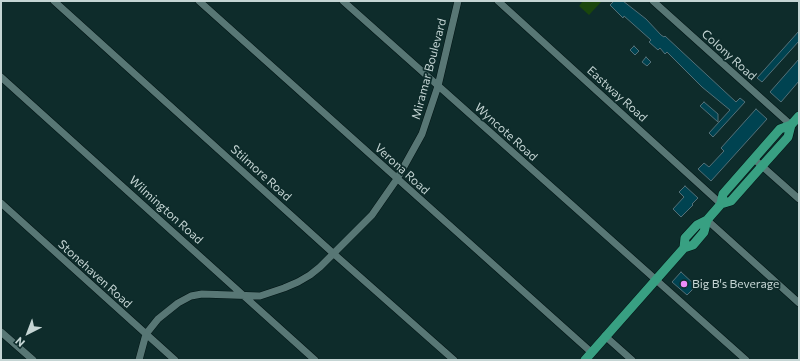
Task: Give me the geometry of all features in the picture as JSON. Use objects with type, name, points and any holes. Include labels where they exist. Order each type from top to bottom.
[{"type":"main road","points":[[584,360],[684,248],[693,245],[704,232],[707,220],[721,204],[723,194],[780,129],[791,124],[799,116]]},
{"type":"main road","points":[[721,204],[731,201],[788,137],[791,124]]},
{"type":"street","name":"Stilmore Road","points":[[54,1],[334,254],[454,360]]},
{"type":"street","name":"Verona Road","points":[[199,1],[592,352]]},
{"type":"street","name":"Wyncote Road","points":[[343,1],[746,360]]},
{"type":"street","name":"Miramar Boulevard","points":[[139,360],[146,334],[166,311],[178,303],[192,296],[202,294],[260,296],[298,282],[310,275],[334,254],[372,215],[397,179],[422,134],[438,86],[458,1]]},
{"type":"street","name":"Eastway Road","points":[[498,1],[721,204]]},
{"type":"street","name":"Colony Road","points":[[653,1],[791,124]]},
{"type":"street","name":"Wilmington Road","points":[[1,76],[315,360]]},
{"type":"street","points":[[754,159],[799,199]]},
{"type":"street","name":"Stonehaven Road","points":[[1,204],[174,360]]},
{"type":"street","points":[[707,220],[799,303]]},
{"type":"street","points":[[1,332],[33,360]]},
{"type":"street","points":[[605,336],[632,360]]},
{"type":"green space","points":[[583,1],[602,1],[589,15],[579,6]]},
{"type":"building","points":[[614,1],[623,1],[646,19],[661,35],[664,37],[665,36],[736,102],[740,98],[745,102],[713,137],[709,133],[730,110],[702,87],[667,52],[665,54],[660,48],[658,50],[649,42],[651,40],[624,16],[623,18],[610,5]]},
{"type":"building","points":[[799,31],[799,41],[762,82],[757,78]]},
{"type":"building","points":[[634,46],[639,51],[635,55],[630,50]]},
{"type":"building","points":[[646,57],[651,62],[647,66],[642,62]]},
{"type":"building","points":[[799,59],[799,81],[781,102],[770,92]]},
{"type":"building","points":[[704,102],[718,114],[718,122],[700,106]]},
{"type":"building","points":[[756,109],[767,119],[711,181],[698,169],[704,163],[709,167],[724,151],[721,148]]},
{"type":"building","points":[[685,186],[698,198],[681,217],[673,209],[684,197],[679,192]]},
{"type":"building","name":"Big B's Beverage","points":[[681,272],[696,286],[687,295],[672,282]]},
{"type":"place","name":"Big B's Beverage","points":[[684,284]]}]
